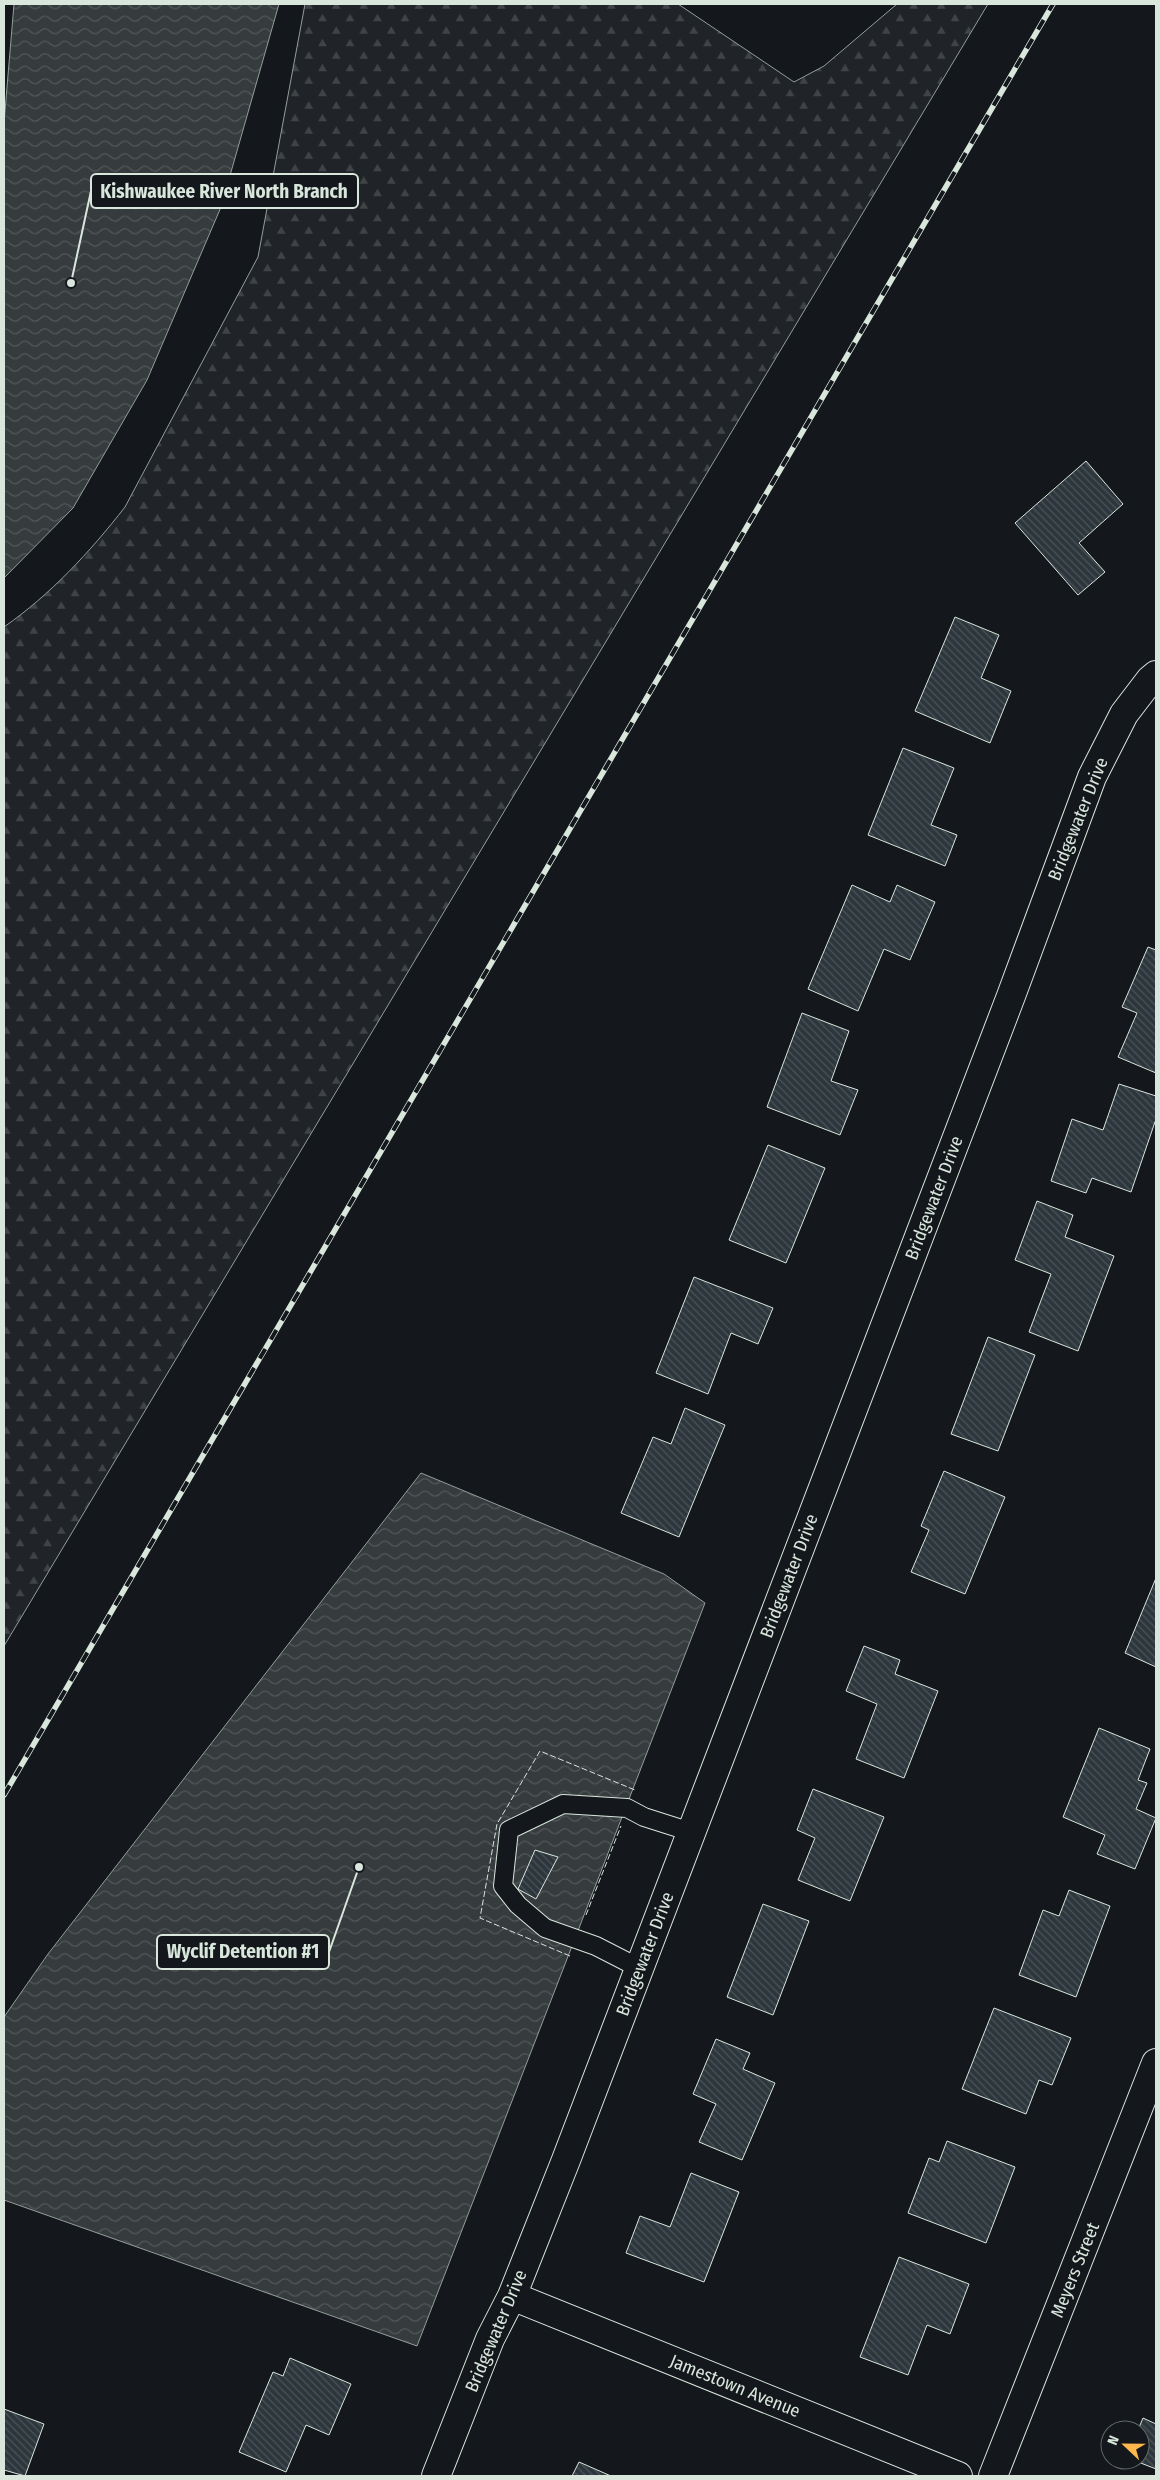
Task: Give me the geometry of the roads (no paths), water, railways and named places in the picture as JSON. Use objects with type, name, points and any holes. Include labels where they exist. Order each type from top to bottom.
[{"type":"street","name":"Bridgewater Drive","points":[[436,2476],[490,2339],[512,2296],[639,1968],[1008,1005],[1092,777],[1124,714],[1153,678]]},
{"type":"street","name":"Meyers Street","points":[[993,2476],[1156,2064]]},
{"type":"street","name":"Jamestown Avenue","points":[[512,2296],[958,2476]]},
{"type":"lane","points":[[639,1968],[596,1946],[545,1928],[518,1905],[503,1886],[509,1830],[563,1804],[627,1808],[644,1817],[691,1832]]},
{"type":"water","points":[[14,4],[279,4],[221,207],[147,380],[73,508],[4,578],[4,123]]},
{"type":"water","points":[[421,1473],[664,1574],[705,1603],[417,2346],[4,2200],[4,2017],[48,1954]]},
{"type":"railway","points":[[4,1795],[1053,4]]},
{"type":"place","name":"Kishwaukee River North Branch","points":[[71,283]]},
{"type":"place","name":"Wyclif Detention #1","points":[[359,1867]]}]
